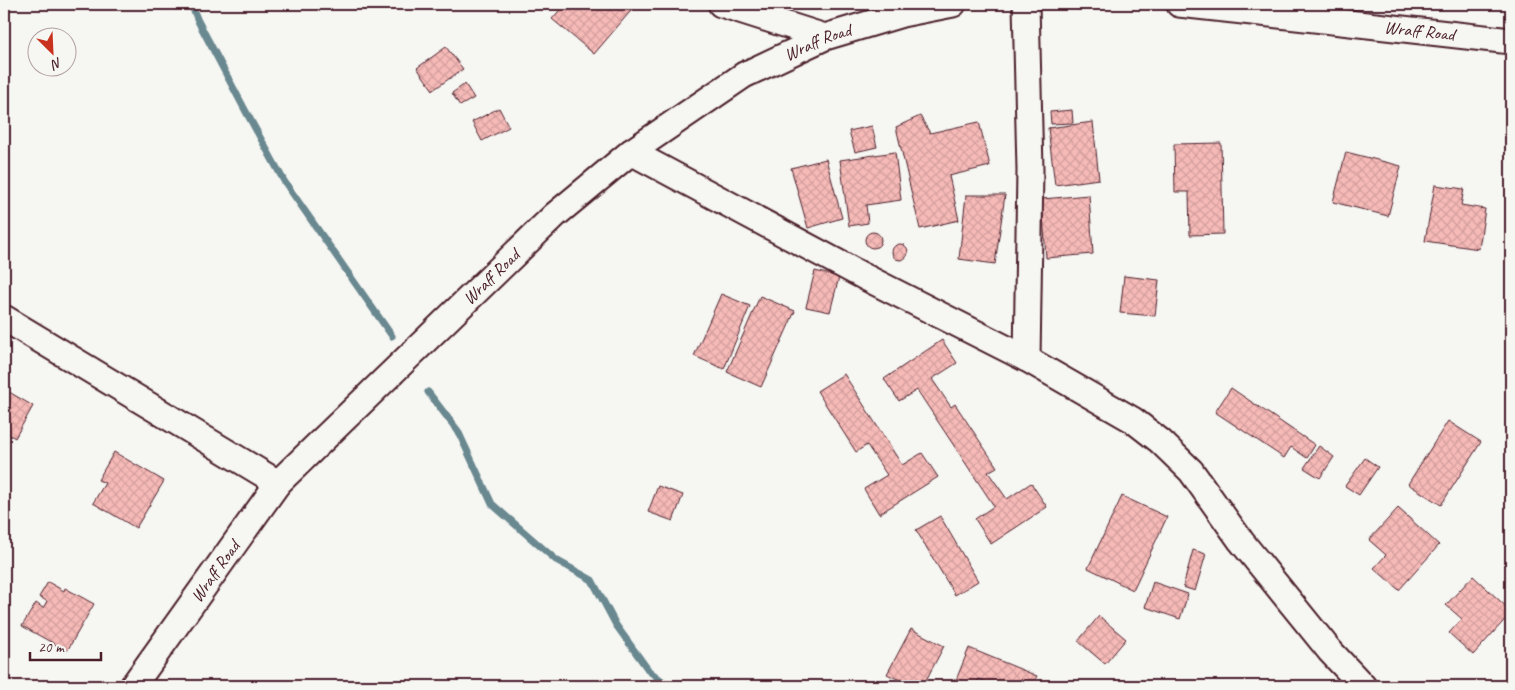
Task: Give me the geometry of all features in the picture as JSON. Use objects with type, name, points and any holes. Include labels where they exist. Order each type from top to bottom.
[{"type":"street","points":[[721,4],[825,37]]},
{"type":"street","name":"Wraff Road","points":[[133,686],[278,483],[555,215],[631,152],[744,75],[825,37],[902,14],[953,4]]},
{"type":"street","points":[[1026,4],[1030,170],[1027,359]]},
{"type":"street","name":"Wraff Road","points":[[1179,4],[1511,41]]},
{"type":"street","points":[[631,152],[854,271],[1027,359],[1132,420],[1160,441],[1191,471],[1241,541],[1330,651],[1364,686]]},
{"type":"street","points":[[4,318],[278,483]]},
{"type":"building","points":[[565,4],[632,4],[635,6],[594,54],[552,19]]},
{"type":"building","points":[[446,47],[463,69],[433,90],[417,68]]},
{"type":"building","points":[[465,84],[474,98],[460,106],[452,93]]},
{"type":"building","points":[[499,108],[509,127],[482,141],[472,122]]},
{"type":"building","points":[[1072,110],[1073,123],[1051,124],[1050,112]]},
{"type":"building","points":[[920,116],[930,133],[979,122],[990,166],[949,176],[959,220],[920,229],[896,127]]},
{"type":"building","points":[[1093,122],[1099,179],[1055,185],[1048,128]]},
{"type":"building","points":[[872,126],[877,147],[855,152],[849,131]]},
{"type":"building","points":[[1221,143],[1223,234],[1190,235],[1189,192],[1175,192],[1174,144]]},
{"type":"building","points":[[895,152],[901,200],[866,205],[868,223],[849,226],[840,160]]},
{"type":"building","points":[[1346,152],[1401,166],[1388,216],[1333,202]]},
{"type":"building","points":[[826,159],[842,218],[808,228],[791,168]]},
{"type":"building","points":[[1435,185],[1464,189],[1461,205],[1485,209],[1479,249],[1425,241]]},
{"type":"building","points":[[966,195],[1005,195],[995,264],[959,259]]},
{"type":"building","points":[[1089,195],[1093,254],[1046,258],[1042,199]]},
{"type":"building","points":[[873,232],[879,234],[881,240],[879,246],[873,248],[867,246],[865,240],[867,234]]},
{"type":"building","points":[[900,244],[908,252],[900,260],[892,252]]},
{"type":"building","points":[[815,271],[839,277],[830,312],[806,307]]},
{"type":"building","points":[[1124,276],[1159,280],[1155,316],[1120,313]]},
{"type":"building","points":[[721,294],[750,306],[724,369],[694,356]]},
{"type":"building","points":[[760,296],[795,311],[761,387],[727,372]]},
{"type":"building","points":[[942,340],[957,363],[932,379],[951,407],[955,404],[997,467],[988,472],[1007,499],[1031,483],[1047,507],[991,544],[975,519],[994,506],[917,390],[899,401],[884,379]]},
{"type":"building","points":[[844,374],[902,465],[922,453],[938,477],[879,514],[864,489],[887,475],[867,445],[856,452],[817,391]]},
{"type":"building","points":[[1231,388],[1315,445],[1307,458],[1291,447],[1284,458],[1215,412]]},
{"type":"building","points":[[4,389],[33,406],[15,438],[4,431]]},
{"type":"building","points":[[1448,421],[1481,442],[1441,505],[1408,484]]},
{"type":"building","points":[[1319,446],[1334,457],[1320,478],[1304,468]]},
{"type":"building","points":[[114,452],[164,481],[136,528],[93,503],[105,483],[98,480]]},
{"type":"building","points":[[1365,458],[1378,467],[1359,495],[1345,486]]},
{"type":"building","points":[[658,486],[683,495],[673,521],[648,512]]},
{"type":"building","points":[[1122,496],[1167,517],[1133,590],[1088,568]]},
{"type":"building","points":[[1398,508],[1439,545],[1399,590],[1374,568],[1386,555],[1369,540]]},
{"type":"building","points":[[940,516],[978,581],[955,595],[916,530]]},
{"type":"building","points":[[1193,550],[1206,554],[1195,591],[1183,587]]},
{"type":"building","points":[[1473,576],[1511,613],[1473,655],[1449,633],[1462,619],[1446,605]]},
{"type":"building","points":[[48,582],[64,591],[65,588],[94,604],[67,651],[22,626],[36,603],[43,608],[47,601],[39,597]]},
{"type":"building","points":[[1153,582],[1188,594],[1180,619],[1145,607]]},
{"type":"building","points":[[1099,616],[1126,639],[1105,664],[1078,641]]},
{"type":"building","points":[[911,629],[944,646],[923,686],[912,686],[887,674]]},
{"type":"building","points":[[969,648],[1037,676],[1032,686],[996,686],[979,679],[975,686],[971,686],[956,680]]},
{"type":"waterway","points":[[191,4],[198,21],[284,181],[392,336]]},
{"type":"waterway","points":[[428,392],[458,431],[492,504],[556,560],[592,580],[616,625],[649,671],[669,686]]}]
